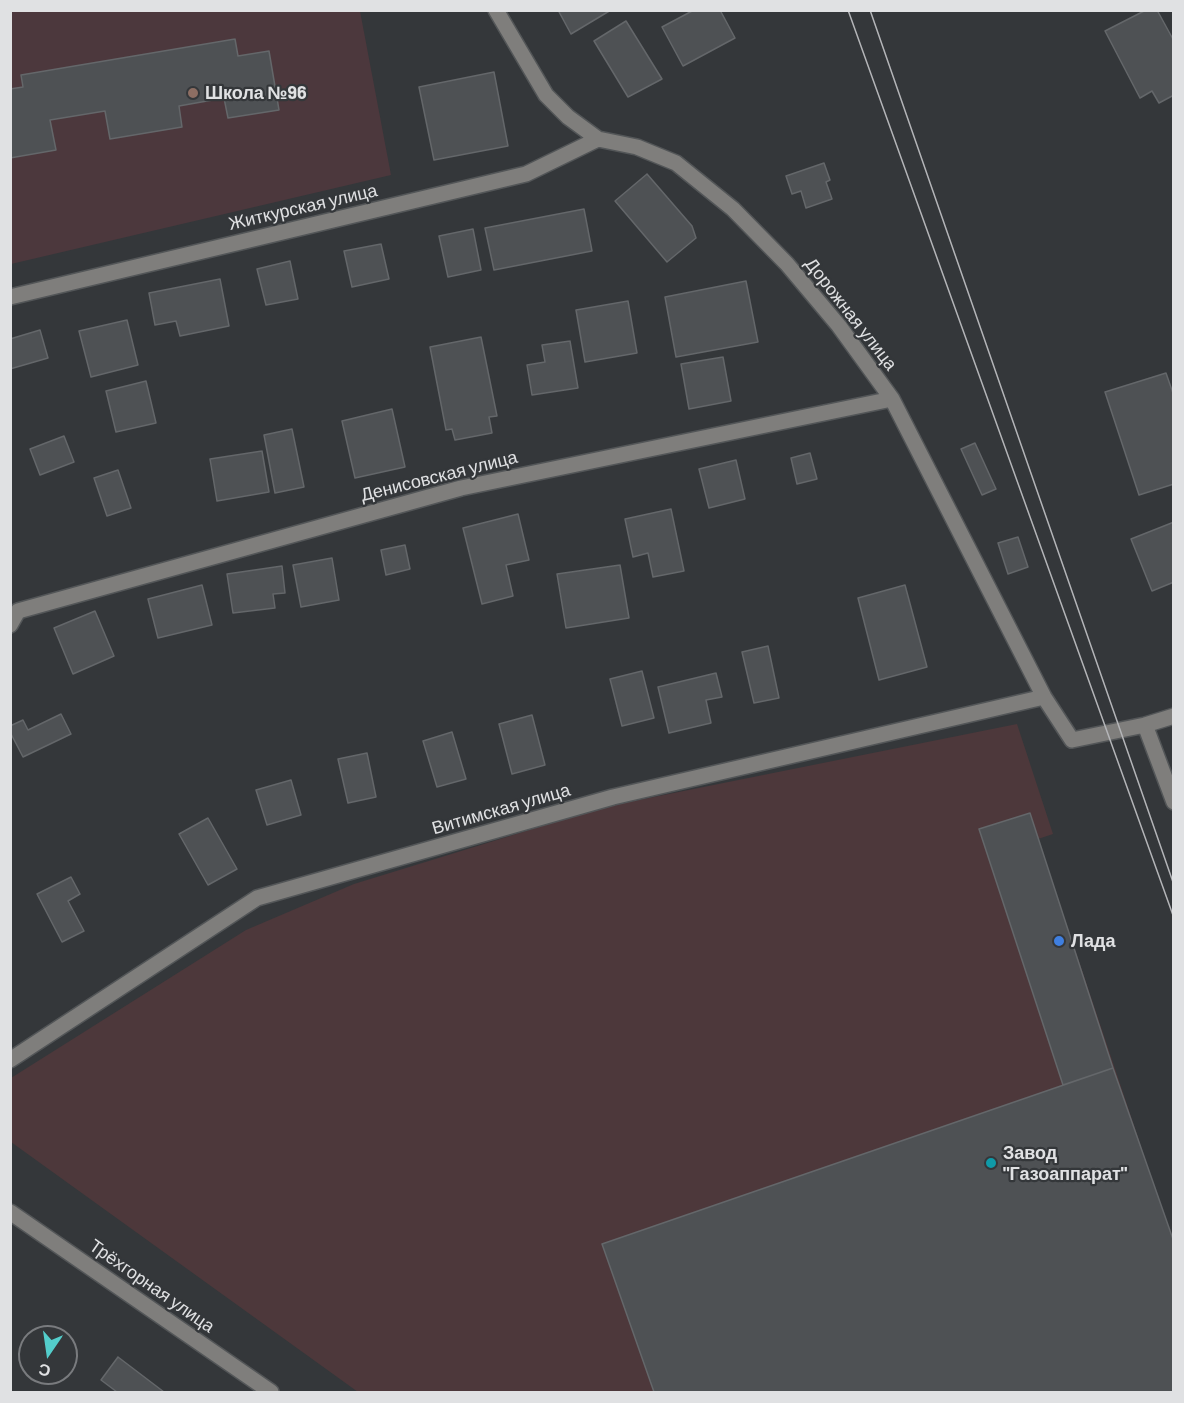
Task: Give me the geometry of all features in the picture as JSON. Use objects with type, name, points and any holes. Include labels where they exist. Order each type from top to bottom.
[{"type":"street","name":"Дорожная улица","points":[[496,10],[546,95],[568,117],[598,139],[637,147],[676,163],[733,209],[787,264],[832,317],[892,399],[1044,697],[1072,740],[1145,725]]},
{"type":"street","name":"Житкурская улица","points":[[10,297],[526,174],[598,139]]},
{"type":"street","name":"Денисовская улица","points":[[10,625],[14,605],[460,488],[892,399]]},
{"type":"street","name":"Витимская улица","points":[[10,1060],[257,898],[613,797],[1044,697]]},
{"type":"street","points":[[1173,716],[1145,725],[1173,802]]},
{"type":"street","name":"Трёхгорная улица","points":[[10,1212],[272,1392]]},
{"type":"shaded area","name":"Школа №96","points":[[10,11],[360,11],[391,175],[11,264]]},
{"type":"shaded area","points":[[1017,724],[1053,834],[1038,839],[1173,1242],[1173,1392],[358,1392],[11,1142],[11,1078],[246,930],[354,884],[604,807]]},
{"type":"building","points":[[558,10],[611,10],[571,34]]},
{"type":"building","points":[[694,10],[720,10],[735,38],[683,66],[662,27]]},
{"type":"building","points":[[1146,10],[1157,10],[1174,41],[1174,95],[1159,103],[1152,91],[1140,98],[1105,31]]},
{"type":"building","points":[[626,21],[662,79],[628,97],[594,41]]},
{"type":"building","points":[[235,39],[238,56],[269,51],[279,110],[228,118],[224,98],[179,106],[182,127],[110,139],[105,111],[50,120],[56,150],[10,158],[10,89],[23,87],[21,75]]},
{"type":"building","points":[[494,72],[508,146],[434,160],[419,87]]},
{"type":"building","points":[[824,163],[830,180],[826,182],[832,199],[806,208],[801,191],[792,194],[786,176]]},
{"type":"building","points":[[647,174],[692,226],[696,238],[667,262],[615,201]]},
{"type":"building","points":[[584,209],[592,251],[494,270],[485,228]]},
{"type":"building","points":[[473,229],[481,270],[448,277],[439,236]]},
{"type":"building","points":[[381,244],[389,279],[352,287],[344,251]]},
{"type":"building","points":[[290,261],[298,299],[266,305],[257,269]]},
{"type":"building","points":[[220,279],[229,326],[180,336],[176,321],[155,325],[149,293]]},
{"type":"building","points":[[746,281],[758,342],[676,357],[665,297]]},
{"type":"building","points":[[628,301],[637,353],[585,362],[576,310]]},
{"type":"building","points":[[127,320],[138,365],[91,377],[79,331]]},
{"type":"building","points":[[40,330],[48,358],[10,369],[10,339]]},
{"type":"building","points":[[481,337],[497,416],[489,417],[492,433],[455,440],[452,429],[446,430],[430,347]]},
{"type":"building","points":[[570,341],[578,388],[532,395],[527,365],[545,362],[542,345]]},
{"type":"building","points":[[723,357],[731,401],[689,409],[681,364]]},
{"type":"building","points":[[1166,373],[1174,396],[1174,484],[1139,495],[1105,392]]},
{"type":"building","points":[[146,381],[156,423],[116,432],[106,391]]},
{"type":"building","points":[[392,409],[405,467],[355,478],[342,421]]},
{"type":"building","points":[[292,429],[304,487],[275,493],[264,435]]},
{"type":"building","points":[[64,436],[74,462],[40,475],[30,449]]},
{"type":"building","points":[[975,443],[996,489],[982,495],[961,449]]},
{"type":"building","points":[[262,451],[269,492],[217,501],[210,459]]},
{"type":"building","points":[[810,453],[817,479],[797,484],[791,458]]},
{"type":"building","points":[[736,460],[745,499],[709,508],[699,469]]},
{"type":"building","points":[[118,470],[131,508],[107,516],[94,478]]},
{"type":"building","points":[[671,509],[684,571],[653,577],[648,553],[633,557],[625,519]]},
{"type":"building","points":[[518,514],[529,560],[506,565],[513,596],[482,604],[463,528]]},
{"type":"building","points":[[1174,522],[1174,582],[1152,591],[1131,539]]},
{"type":"building","points":[[1018,537],[1028,567],[1008,574],[998,543]]},
{"type":"building","points":[[405,545],[410,569],[386,575],[381,550]]},
{"type":"building","points":[[332,558],[339,600],[301,607],[293,565]]},
{"type":"building","points":[[620,565],[629,618],[566,628],[557,574]]},
{"type":"building","points":[[282,566],[285,593],[273,594],[275,608],[233,613],[227,574]]},
{"type":"building","points":[[202,585],[212,625],[158,638],[148,599]]},
{"type":"building","points":[[905,585],[927,667],[879,680],[858,598]]},
{"type":"building","points":[[95,611],[114,656],[73,674],[54,628]]},
{"type":"building","points":[[768,646],[779,698],[754,703],[742,652]]},
{"type":"building","points":[[642,671],[654,718],[622,726],[610,679]]},
{"type":"building","points":[[716,673],[722,697],[706,700],[711,723],[669,733],[658,687]]},
{"type":"building","points":[[61,714],[71,734],[23,757],[10,732],[10,726],[23,720],[28,730]]},
{"type":"building","points":[[532,715],[545,765],[512,774],[499,724]]},
{"type":"building","points":[[452,732],[466,779],[437,787],[423,741]]},
{"type":"building","points":[[367,753],[376,797],[348,803],[338,759]]},
{"type":"building","points":[[291,780],[301,815],[267,825],[256,790]]},
{"type":"building","points":[[1030,813],[1113,1068],[1063,1085],[979,829]]},
{"type":"building","points":[[208,818],[237,869],[208,885],[179,834]]},
{"type":"building","points":[[71,877],[80,894],[68,901],[84,931],[62,942],[37,894]]},
{"type":"building","name":"Завод \"Газоаппарат\"","points":[[1113,1068],[1174,1242],[1174,1392],[654,1392],[602,1244]]},
{"type":"building","points":[[118,1357],[164,1392],[117,1392],[101,1380]]},
{"type":"tram line","points":[[848,10],[1174,918]]},
{"type":"tram line","points":[[870,10],[1174,885]]},
{"type":"place","name":"Школа №96","points":[[193,93]]},
{"type":"place","name":"Лада","points":[[1059,941]]},
{"type":"place","name":"Завод \"Газоаппарат\"","points":[[991,1163]]}]
